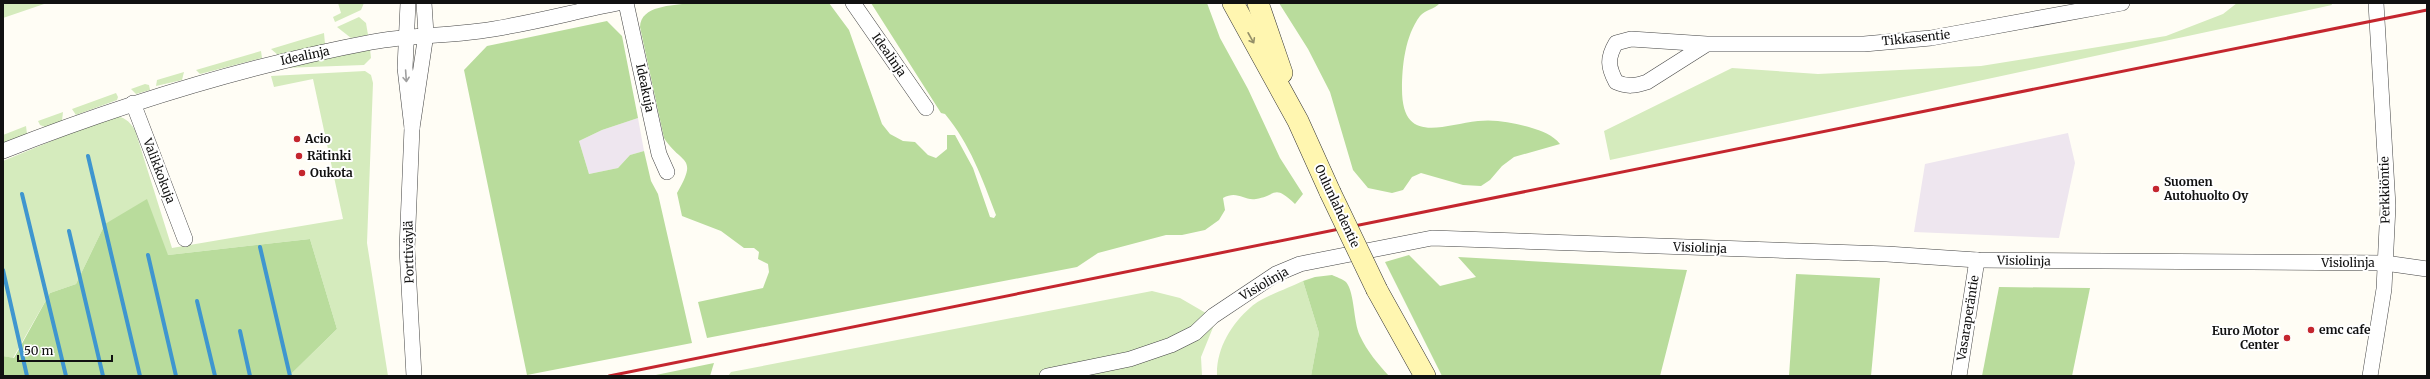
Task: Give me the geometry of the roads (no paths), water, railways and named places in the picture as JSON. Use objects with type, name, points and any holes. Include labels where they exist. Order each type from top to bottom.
[{"type":"main road","name":"Oulunlahdentie","points":[[1233,3],[1298,120]]},
{"type":"main road","name":"Oulunlahdentie","points":[[1258,3],[1298,120],[1330,192],[1377,290],[1425,376]]},
{"type":"main road","name":"Oulunlahdentie","points":[[1377,290],[1408,376]]},
{"type":"street","name":"Porttiväylä","points":[[408,3],[405,68],[412,128]]},
{"type":"street","name":"Porttiväylä","points":[[414,376],[407,249],[412,128],[426,34],[424,3]]},
{"type":"street","name":"Idealinja","points":[[3,151],[133,103],[272,63],[426,34],[480,31],[618,3]]},
{"type":"street","name":"Ideakuja","points":[[626,3],[659,154],[667,172]]},
{"type":"street","name":"Idealinja","points":[[853,3],[926,108]]},
{"type":"street","name":"Tikkasentie","points":[[1707,44],[1646,82],[1636,86],[1625,86],[1616,82],[1609,68],[1609,54],[1616,43],[1631,39],[1707,44],[1864,44],[1931,38],[2122,3]]},
{"type":"street","name":"Perkkiöntie","points":[[2370,376],[2384,289],[2388,206],[2376,3]]},
{"type":"street","name":"Valikkokuja","points":[[133,103],[185,239]]},
{"type":"street","name":"Visiolinja","points":[[1047,376],[1130,360],[1171,346],[1195,333],[1213,316],[1276,274],[1300,264],[1432,238],[1887,254],[1977,260],[2385,264],[2427,269]]},
{"type":"street","name":"Vasaraperäntie","points":[[1959,376],[1977,260]]},
{"type":"waterway","points":[[88,156],[140,376]]},
{"type":"waterway","points":[[22,194],[66,376]]},
{"type":"waterway","points":[[69,231],[103,376]]},
{"type":"waterway","points":[[260,247],[290,376]]},
{"type":"waterway","points":[[148,255],[176,376]]},
{"type":"waterway","points":[[3,270],[27,376]]},
{"type":"waterway","points":[[197,301],[215,376]]},
{"type":"waterway","points":[[240,331],[250,376]]},
{"type":"railway","points":[[609,376],[2427,10]]},
{"type":"place","name":"Acio","points":[[297,139]]},
{"type":"place","name":"Rätinki","points":[[299,156]]},
{"type":"place","name":"Oukota","points":[[302,173]]},
{"type":"place","name":"Suomen Autohuolto Oy","points":[[2156,189]]},
{"type":"place","name":"emc cafe","points":[[2311,330]]},
{"type":"place","name":"Euro Motor Center","points":[[2287,338]]}]
